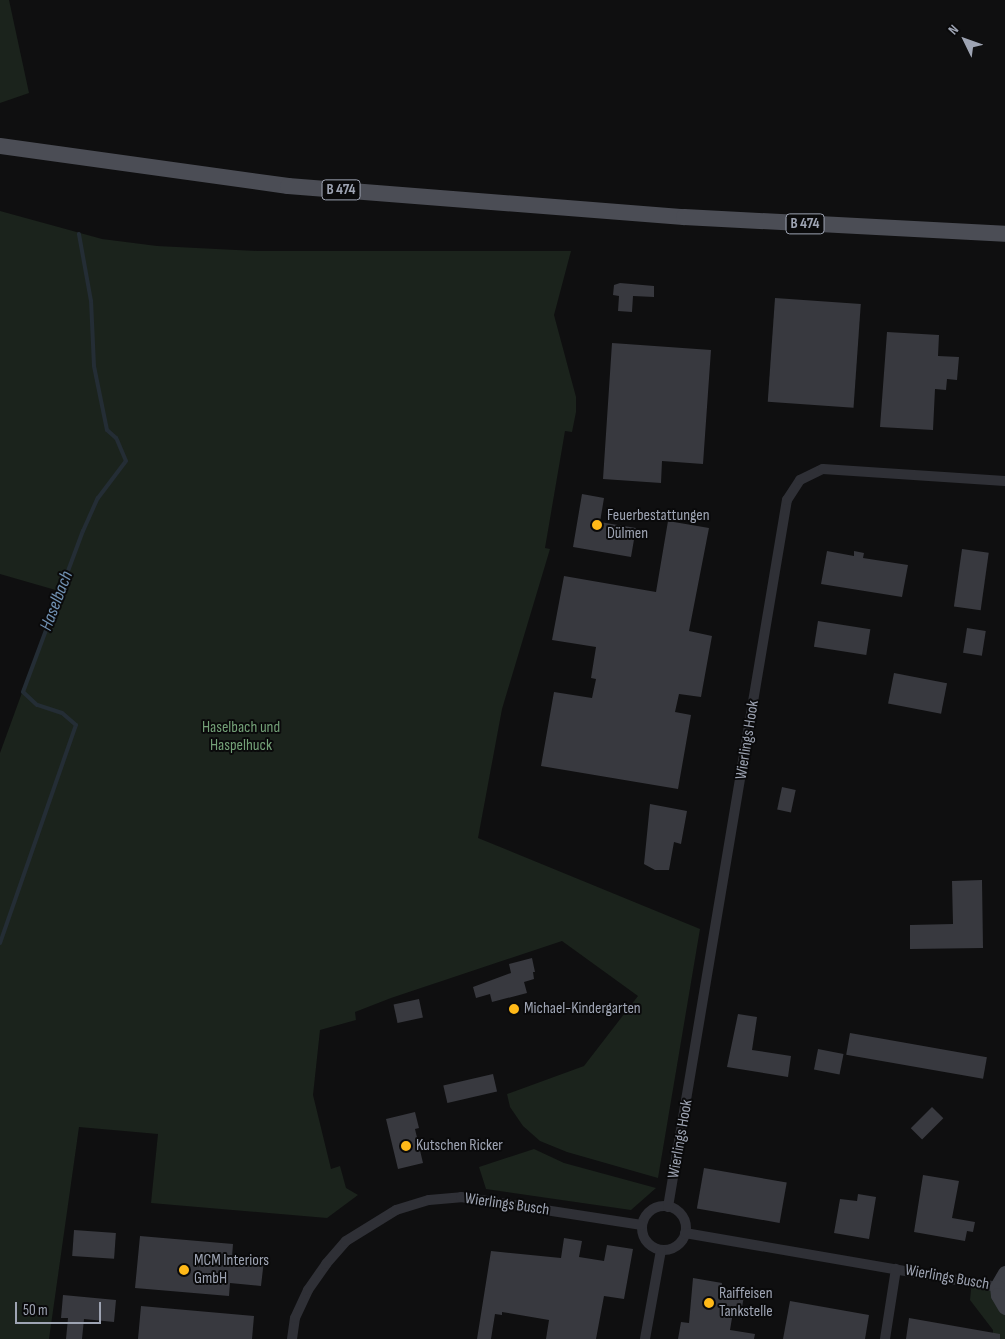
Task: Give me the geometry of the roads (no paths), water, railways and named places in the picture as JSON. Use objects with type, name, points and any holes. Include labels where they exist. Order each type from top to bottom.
[{"type":"main road","name":"B 474","points":[[0,146],[297,186],[684,217],[1004,235]]},
{"type":"street","name":"Wierlings Hook","points":[[668,1207],[715,942],[787,500],[800,480],[823,469],[1005,481]]},
{"type":"street","name":"Wierlings Busch","points":[[292,1339],[295,1318],[308,1290],[326,1264],[346,1242],[396,1210],[430,1200],[461,1197],[642,1225]]},
{"type":"street","points":[[668,1207],[682,1217],[685,1233],[676,1246],[661,1250],[648,1244],[642,1225],[652,1210],[668,1207]]},
{"type":"street","name":"Wierlings Busch","points":[[685,1233],[997,1287]]},
{"type":"street","points":[[645,1339],[661,1250]]},
{"type":"street","name":"Wierlings Busch","points":[[885,1339],[896,1269]]},
{"type":"street","points":[[1005,1273],[997,1287],[998,1295],[1005,1307]]},
{"type":"waterway","name":"Haselbach","points":[[0,943],[76,725],[62,713],[37,705],[23,692],[83,531],[98,498],[126,461],[116,438],[107,430],[94,366],[91,301],[79,234]]},
{"type":"place","name":"Feuerbestattungen Dülmen","points":[[597,525]]},
{"type":"place","name":"Michael-Kindergarten","points":[[514,1009]]},
{"type":"place","name":"Kutschen Ricker","points":[[406,1146]]},
{"type":"place","name":"MCM Interiors GmbH","points":[[184,1270]]},
{"type":"place","name":"Raiffeisen Tankstelle","points":[[709,1303]]},
{"type":"park label","name":"Haselbach und Haspelhuck","points":[[241,737]]}]
